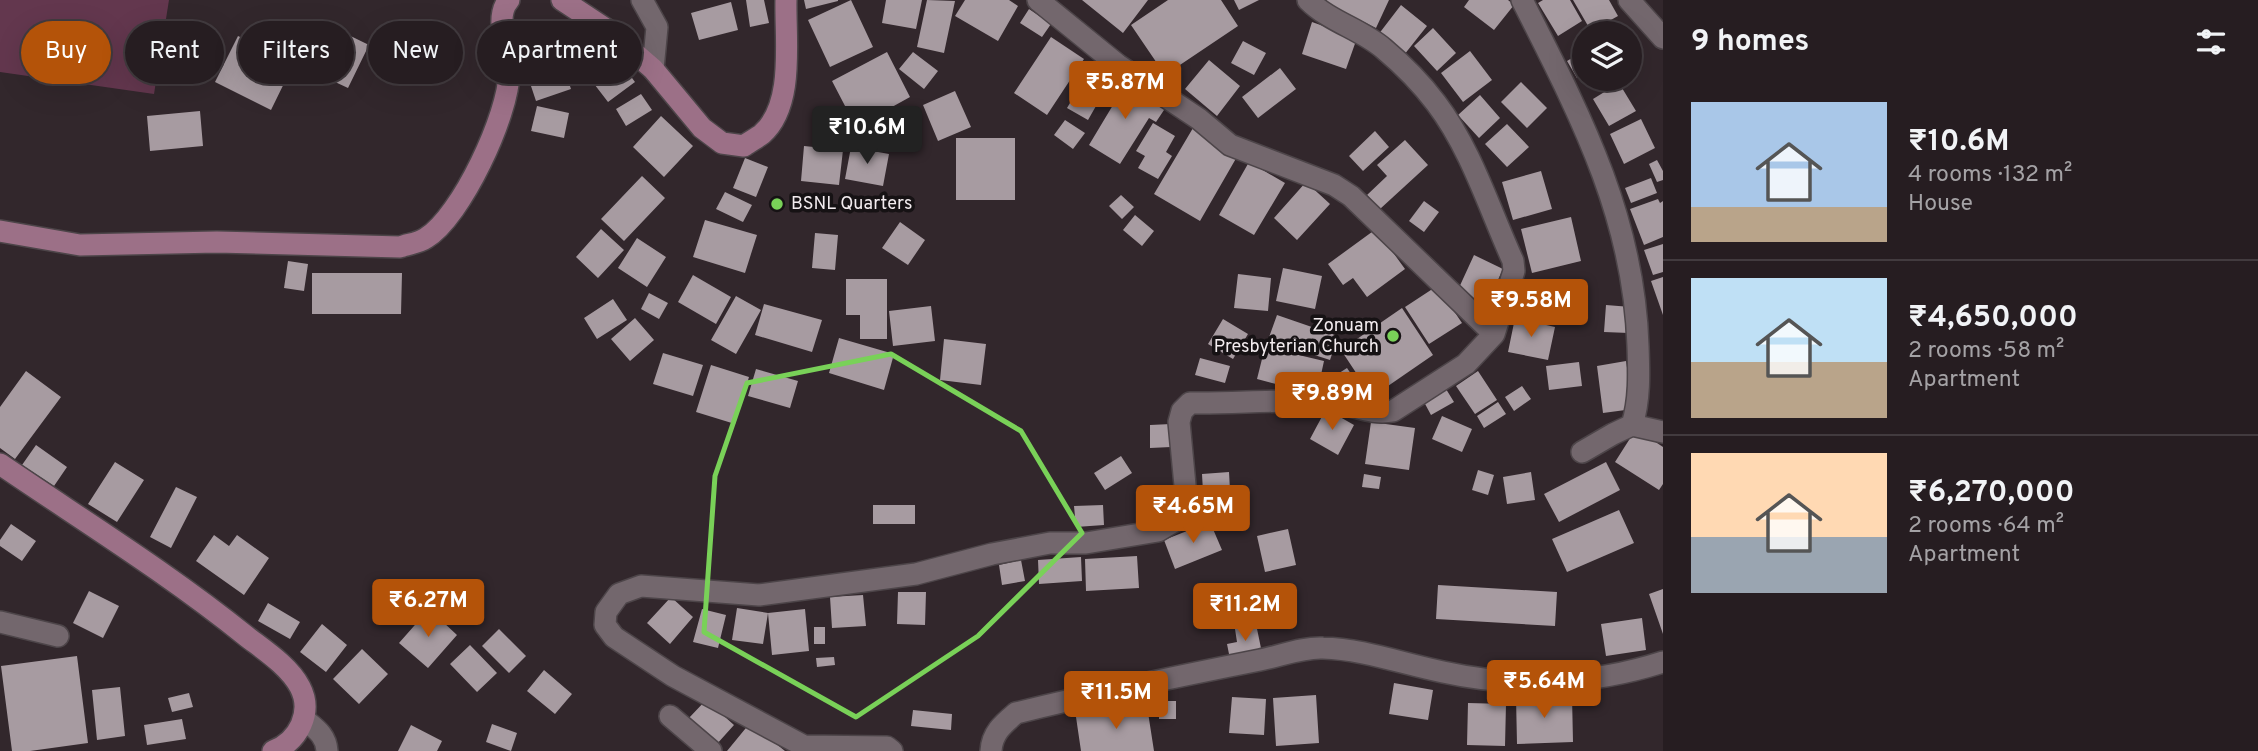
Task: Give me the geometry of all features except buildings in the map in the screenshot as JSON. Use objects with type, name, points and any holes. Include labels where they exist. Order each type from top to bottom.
[{"type":"street","points":[[0,231],[80,245],[218,242],[400,247],[426,239],[443,222],[467,188],[490,146],[508,90],[508,55],[502,20],[509,0]]},
{"type":"street","points":[[562,0],[608,31],[653,69],[702,128],[722,143],[744,146],[763,133],[777,114],[785,90],[786,0]]},
{"type":"street","points":[[642,0],[657,27],[653,69]]},
{"type":"street","points":[[1038,0],[1118,65],[1199,119],[1230,145],[1334,185],[1351,196],[1494,334]]},
{"type":"street","points":[[892,751],[887,747],[806,749],[673,676],[614,638],[605,625],[606,612],[619,594],[641,586],[759,595],[916,573],[1050,543],[1086,543],[1158,531],[1173,522],[1182,510],[1186,496],[1179,422],[1182,411],[1190,403],[1323,402],[1372,412],[1393,411],[1466,364],[1494,334],[1514,271],[1513,261],[1471,161],[1437,104],[1405,68],[1381,46],[1326,16],[1308,0]]},
{"type":"street","points":[[1522,0],[1598,157],[1626,247],[1637,313],[1639,369],[1637,410],[1632,425]]},
{"type":"street","points":[[1629,0],[1663,38]]},
{"type":"street","points":[[1582,452],[1632,425],[1663,432]]},
{"type":"street","points":[[0,464],[189,592],[279,663],[299,685],[307,704],[304,719],[295,736],[282,747],[272,751]]},
{"type":"street","points":[[0,622],[58,636]]},
{"type":"street","points":[[990,751],[999,728],[1016,713],[1222,666],[1311,649],[1364,653],[1444,673],[1511,681],[1595,679],[1663,662]]},
{"type":"street","points":[[670,716],[711,751]]},
{"type":"street","points":[[304,719],[319,731],[326,741],[327,751]]},
{"type":"highlighted area","points":[[891,354],[1021,431],[1082,533],[978,636],[856,717],[704,632],[715,476],[747,383]]},
{"type":"shaded area","points":[[0,0],[169,0],[166,21],[125,21],[125,84],[156,84],[154,94],[84,84],[111,84],[111,21],[21,21],[21,75],[0,72]]},
{"type":"place","name":"BSNL Quarters","points":[[777,204]]},
{"type":"place","name":"Zonuam Presbyterian Church","points":[[1393,336]]}]
